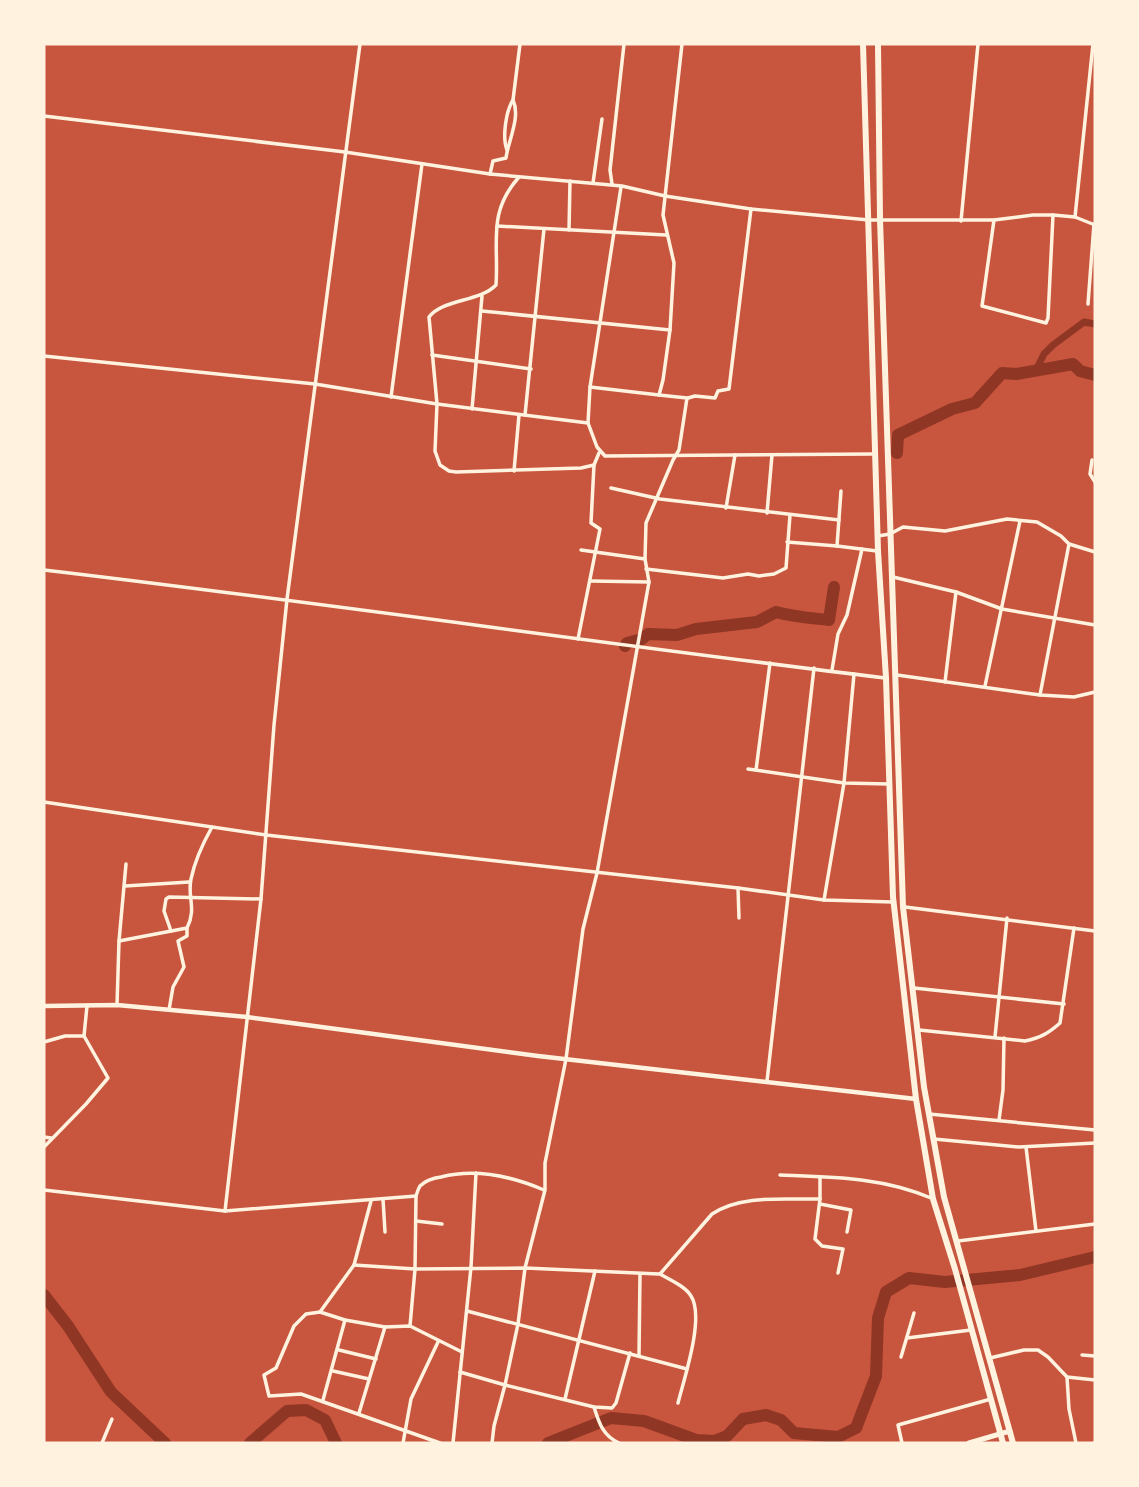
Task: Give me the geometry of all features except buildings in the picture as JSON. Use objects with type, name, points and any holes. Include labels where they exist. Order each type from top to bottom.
[{"type":"highway","points":[[863,44],[878,551],[886,678],[893,902],[916,1099],[933,1199],[1003,1443]]},
{"type":"highway","points":[[878,44],[880,219],[903,907],[916,1030],[932,1139],[944,1197],[1013,1443]]},
{"type":"main road","points":[[969,1443],[1010,1431]]},
{"type":"street","points":[[225,1210],[261,899],[287,599],[360,44]]},
{"type":"street","points":[[490,174],[493,161],[506,158],[510,145],[520,44]]},
{"type":"street","points":[[612,184],[610,170],[624,44]]},
{"type":"street","points":[[659,395],[670,330],[674,263],[663,215],[681,44]]},
{"type":"street","points":[[961,221],[978,44]]},
{"type":"street","points":[[1075,217],[1093,44]]},
{"type":"street","points":[[507,150],[504,144],[513,100]]},
{"type":"street","points":[[44,116],[345,152],[490,174],[612,184],[665,196],[751,209],[869,220],[994,220],[1033,215],[1075,217],[1095,225],[1088,304]]},
{"type":"street","points":[[593,183],[602,119]]},
{"type":"street","points":[[506,128],[512,130]]},
{"type":"street","points":[[391,397],[422,163]]},
{"type":"street","points":[[519,177],[506,192],[496,226],[496,285],[482,295],[432,313],[429,317],[437,404],[435,451],[440,465],[449,471],[514,471],[594,465]]},
{"type":"street","points":[[569,230],[570,181]]},
{"type":"street","points":[[622,186],[590,387],[588,424],[600,453],[621,457],[875,454]]},
{"type":"street","points":[[590,387],[687,398],[715,398],[718,391],[729,389],[751,209]]},
{"type":"street","points":[[994,220],[982,306],[1046,323],[1053,215]]},
{"type":"street","points":[[496,226],[667,235]]},
{"type":"street","points":[[525,415],[544,229]]},
{"type":"street","points":[[472,408],[482,295]]},
{"type":"street","points":[[482,311],[670,330]]},
{"type":"street","points":[[432,355],[531,369]]},
{"type":"street","points":[[44,356],[315,384],[437,404],[588,424]]},
{"type":"street","points":[[492,1443],[518,1324],[525,1268],[539,1223],[545,1190],[545,1163],[566,1059],[583,929],[597,873],[638,648],[649,582],[645,559],[646,523],[680,447],[687,398]]},
{"type":"street","points":[[514,471],[519,415]]},
{"type":"street","points":[[578,639],[600,527],[592,526],[591,523],[594,465],[600,453]]},
{"type":"street","points":[[767,513],[772,454]]},
{"type":"street","points":[[726,508],[735,455]]},
{"type":"street","points":[[1093,460],[1090,474],[1095,482]]},
{"type":"street","points":[[611,488],[656,499],[839,520]]},
{"type":"street","points":[[836,546],[841,491]]},
{"type":"street","points":[[646,569],[723,578],[774,574],[786,568],[790,515]]},
{"type":"street","points":[[878,536],[890,534],[903,527],[945,531],[1007,519],[1037,523],[1050,528],[1069,544],[1095,552]]},
{"type":"street","points":[[985,687],[1020,521]]},
{"type":"street","points":[[787,542],[878,551]]},
{"type":"street","points":[[1040,695],[1069,544]]},
{"type":"street","points":[[832,670],[838,634],[847,615],[862,549]]},
{"type":"street","points":[[581,550],[645,559]]},
{"type":"street","points":[[44,570],[287,599],[638,648],[886,678]]},
{"type":"street","points":[[891,577],[956,593],[1002,609],[1095,625]]},
{"type":"street","points":[[591,581],[649,582]]},
{"type":"street","points":[[944,682],[956,593]]},
{"type":"street","points":[[756,770],[770,663]]},
{"type":"street","points":[[767,1081],[814,668]]},
{"type":"street","points":[[824,900],[844,783],[855,674]]},
{"type":"street","points":[[895,674],[1040,695],[1074,697],[1095,692]]},
{"type":"street","points":[[748,769],[844,783],[889,784]]},
{"type":"street","points":[[44,802],[266,835],[824,900],[893,902]]},
{"type":"street","points":[[169,1010],[173,987],[184,967],[177,941],[187,936],[187,928],[192,918],[190,882],[200,850],[212,827]]},
{"type":"street","points":[[117,1005],[126,864]]},
{"type":"street","points":[[125,886],[190,882]]},
{"type":"street","points":[[738,888],[739,918]]},
{"type":"street","points":[[171,931],[164,911],[166,899],[169,897],[261,899]]},
{"type":"street","points":[[903,907],[1095,931]]},
{"type":"street","points":[[995,1037],[1007,918]]},
{"type":"street","points":[[119,941],[187,928]]},
{"type":"street","points":[[916,1030],[1025,1041],[1037,1039],[1050,1032],[1060,1023],[1074,928]]},
{"type":"street","points":[[912,987],[1064,1004]]},
{"type":"street","points":[[44,1006],[117,1005],[247,1017],[566,1059],[916,1099]]},
{"type":"street","points":[[44,1147],[108,1077],[84,1036],[87,1006]]},
{"type":"street","points":[[44,1042],[65,1036],[84,1036]]},
{"type":"street","points":[[999,1120],[1003,1090],[1004,1038]]},
{"type":"street","points":[[929,1114],[1095,1130]]},
{"type":"street","points":[[44,1137],[51,1138]]},
{"type":"street","points":[[932,1139],[1026,1147],[1095,1143]]},
{"type":"street","points":[[1026,1147],[1036,1231]]},
{"type":"street","points":[[410,1326],[415,1269],[416,1196],[420,1186],[431,1179],[451,1174],[476,1172],[508,1177],[545,1190]]},
{"type":"street","points":[[453,1443],[471,1267],[476,1172]]},
{"type":"street","points":[[780,1175],[886,1182],[933,1199]]},
{"type":"street","points":[[820,1177],[815,1239],[822,1246],[842,1250],[838,1273]]},
{"type":"street","points":[[44,1191],[225,1210],[416,1196]]},
{"type":"street","points":[[383,1199],[385,1232]]},
{"type":"street","points":[[320,1312],[354,1265],[371,1201]]},
{"type":"street","points":[[660,1274],[712,1214],[737,1202],[820,1201],[851,1210],[847,1232]]},
{"type":"street","points":[[416,1221],[442,1224]]},
{"type":"street","points":[[958,1241],[1095,1224]]},
{"type":"street","points":[[354,1265],[415,1269],[525,1268],[660,1274],[689,1292],[695,1303],[696,1320],[678,1403]]},
{"type":"street","points":[[565,1399],[595,1271]]},
{"type":"street","points":[[639,1356],[640,1273]]},
{"type":"street","points":[[467,1311],[687,1369]]},
{"type":"street","points":[[440,1443],[323,1400],[301,1394],[269,1396],[264,1375],[276,1367],[294,1326],[306,1314],[320,1312],[345,1320],[385,1326],[410,1326],[462,1352]]},
{"type":"street","points":[[901,1357],[914,1313]]},
{"type":"street","points":[[323,1400],[339,1350],[345,1320]]},
{"type":"street","points":[[359,1413],[385,1326]]},
{"type":"street","points":[[907,1338],[971,1330]]},
{"type":"street","points":[[403,1443],[411,1399],[438,1342]]},
{"type":"street","points":[[339,1350],[376,1359]]},
{"type":"street","points":[[989,1358],[1024,1350],[1038,1350],[1068,1377],[1095,1380]]},
{"type":"street","points":[[460,1372],[594,1407],[612,1408],[616,1404],[630,1353]]},
{"type":"street","points":[[1082,1355],[1095,1356]]},
{"type":"street","points":[[333,1370],[369,1379]]},
{"type":"street","points":[[1068,1377],[1069,1409],[1076,1443]]},
{"type":"street","points":[[902,1443],[898,1425],[991,1399]]},
{"type":"street","points":[[594,1407],[604,1433],[619,1443]]},
{"type":"street","points":[[102,1443],[112,1419]]},
{"type":"waterway","points":[[1036,370],[1044,354],[1053,345],[1084,322],[1095,324]]},
{"type":"waterway","points":[[897,453],[898,435],[952,409],[975,403],[1002,373],[1016,374],[1073,364],[1080,371],[1095,375]]},
{"type":"waterway","points":[[625,646],[648,634],[677,635],[696,629],[757,622],[776,612],[829,620],[834,587]]},
{"type":"waterway","points":[[548,1443],[611,1418],[644,1421],[696,1440],[714,1441],[727,1436],[743,1419],[766,1415],[781,1420],[794,1433],[838,1437],[856,1428],[876,1376],[878,1318],[886,1292],[909,1278],[945,1282],[1020,1275],[1095,1257]]},
{"type":"waterway","points":[[44,1295],[68,1326],[111,1392],[165,1443]]},
{"type":"waterway","points":[[250,1443],[287,1411],[306,1410],[325,1420],[336,1443]]}]
